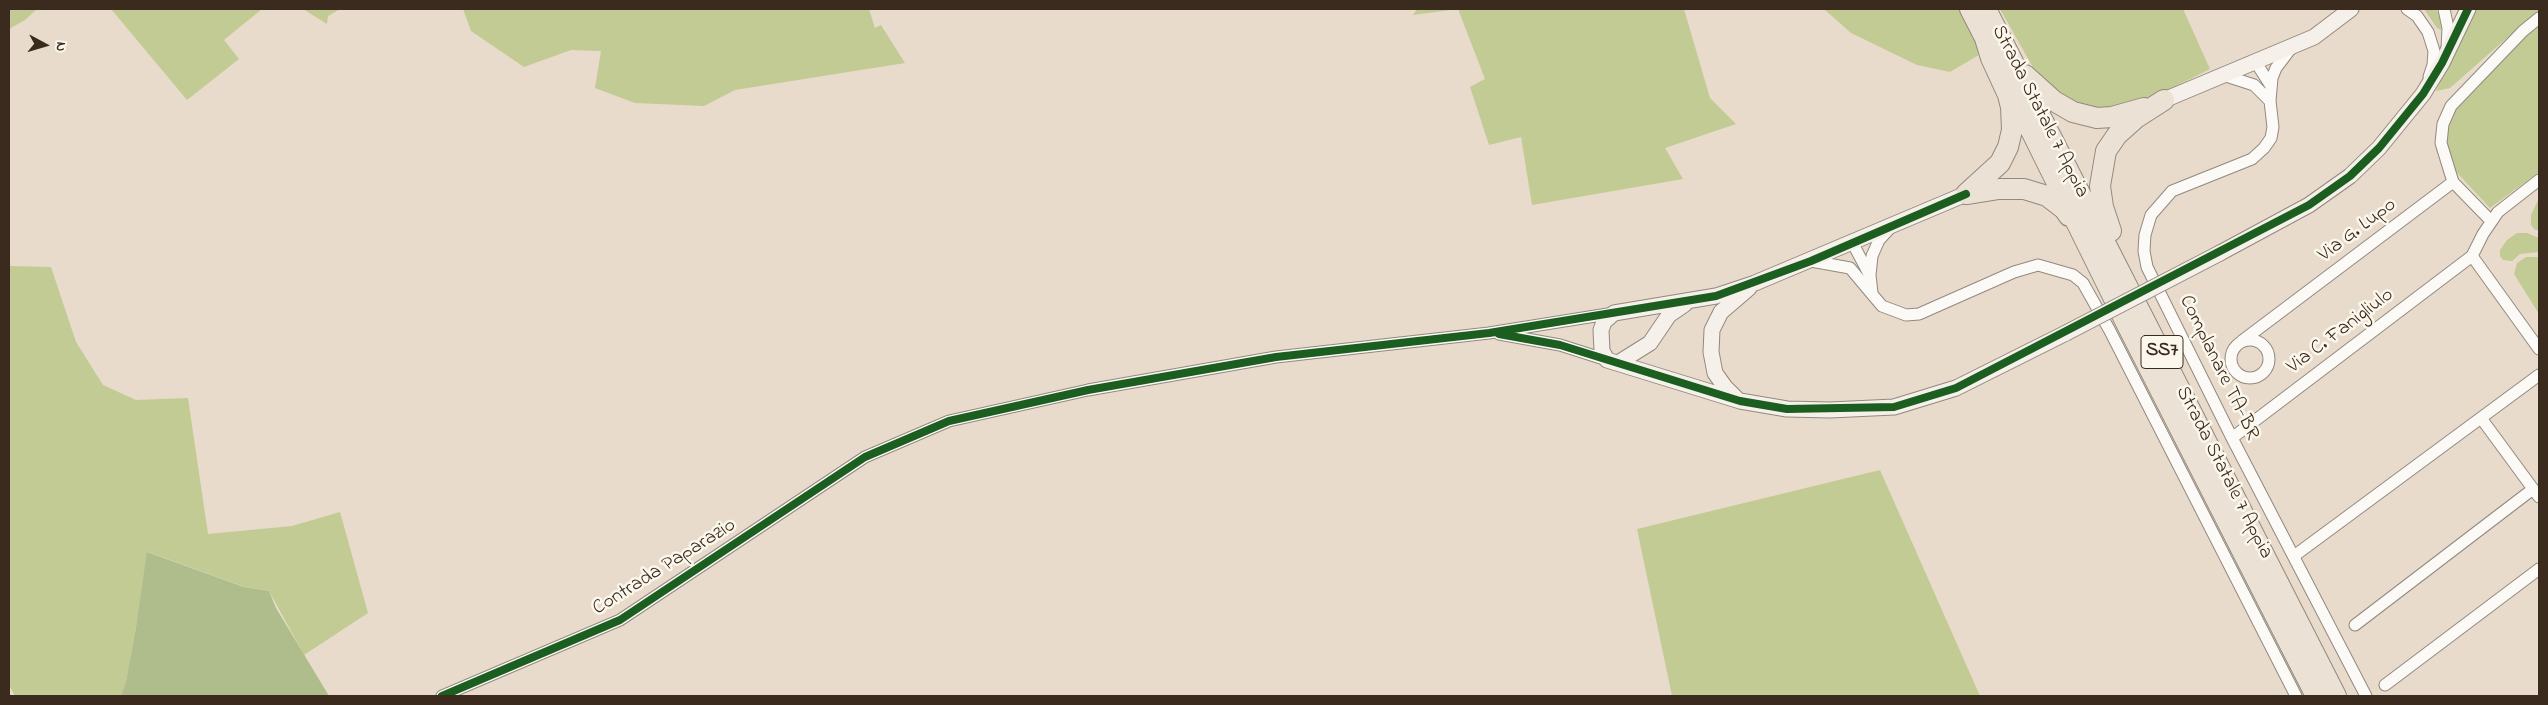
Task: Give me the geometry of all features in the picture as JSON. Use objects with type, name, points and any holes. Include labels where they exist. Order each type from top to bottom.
[{"type":"highway","name":"Strada Statale 7 Appia","points":[[1970,9],[2316,696]]},
{"type":"highway","name":"Strada Statale 7 Appia","points":[[1986,9],[2336,696]]},
{"type":"highway","points":[[1966,194],[2000,163],[2008,147],[2012,130],[2008,95],[1991,58],[1984,35]]},
{"type":"highway","points":[[2014,65],[2054,102],[2073,112],[2097,118],[2112,118],[2130,114],[2164,100]]},
{"type":"highway","points":[[2126,282],[2103,207],[2100,186],[2102,170],[2106,151],[2117,135],[2136,118],[2164,100]]},
{"type":"highway","points":[[1966,194],[1998,188],[2024,189],[2047,196],[2064,208],[2097,261]]},
{"type":"street","points":[[2407,9],[2417,16],[2428,32],[2434,51],[2433,65],[2423,94]]},
{"type":"street","points":[[2444,9],[2448,28],[2447,52]]},
{"type":"street","points":[[1490,333],[1560,345],[1740,401],[1787,409],[1894,407],[1956,388],[2220,253],[2309,205],[2350,176],[2379,148],[2423,94],[2447,52],[2468,9]]},
{"type":"street","points":[[2164,100],[2314,37],[2351,10]]},
{"type":"street","points":[[2491,221],[2453,182],[2441,143],[2443,124],[2451,106],[2523,31],[2539,18]]},
{"type":"street","name":"Complanare TA-BR","points":[[2292,47],[2276,68],[2271,86],[2270,101],[2273,127],[2271,138],[2264,148],[2252,159],[2172,191],[2151,215],[2145,235],[2144,251],[2147,267],[2232,438],[2366,696]]},
{"type":"street","points":[[2255,61],[2271,86]]},
{"type":"street","points":[[2255,61],[2254,76],[2259,88],[2270,101]]},
{"type":"street","points":[[2221,75],[2244,80],[2259,88]]},
{"type":"street","points":[[2539,180],[2498,212],[2472,256],[2539,349]]},
{"type":"street","name":"Via G. Lupo","points":[[2242,342],[2453,182]]},
{"type":"street","points":[[1490,333],[1716,296],[1811,261],[1966,194]]},
{"type":"street","points":[[1864,276],[1879,240],[1891,226]]},
{"type":"street","points":[[1852,242],[1872,293],[1882,306],[1895,312],[1918,314],[2014,272],[2038,265],[2073,275],[2083,284],[2115,340],[2296,696]]},
{"type":"street","name":"Via C. Fanigliulo","points":[[2232,438],[2472,256]]},
{"type":"street","points":[[1811,261],[1850,268],[1864,276]]},
{"type":"street","points":[[1740,401],[1725,387],[1715,373],[1711,352],[1712,330],[1721,312],[1755,283]]},
{"type":"street","points":[[1613,361],[1650,343],[1669,315],[1688,302]]},
{"type":"street","points":[[1613,361],[1602,351],[1601,330],[1604,322],[1614,313]]},
{"type":"street","name":"Contrada Paparazio","points":[[442,696],[620,620],[865,457],[949,421],[1088,390],[1276,357],[1490,333]]},
{"type":"street","points":[[2294,556],[2539,374]]},
{"type":"street","points":[[2354,625],[2536,493],[2481,418]]},
{"type":"street","points":[[2385,685],[2539,569]]},
{"type":"green space","points":[[9,9],[37,9],[25,20],[9,29]]},
{"type":"green space","points":[[111,9],[262,9],[224,40],[239,59],[187,100]]},
{"type":"green space","points":[[303,9],[340,9],[328,16],[327,24]]},
{"type":"green space","points":[[463,9],[869,9],[875,28],[881,25],[905,63],[735,90],[704,106],[635,103],[595,88],[601,51],[571,50],[524,67],[471,31]]},
{"type":"green space","points":[[1417,9],[1458,9],[1413,15]]},
{"type":"green space","points":[[1458,9],[1684,9],[1710,98],[1736,124],[1665,148],[1683,179],[1532,205],[1521,137],[1489,145],[1470,87],[1485,79]]},
{"type":"green space","points":[[1824,9],[1961,9],[1984,52],[1950,72],[1917,65],[1851,33]]},
{"type":"green space","points":[[2000,9],[2183,9],[2210,69],[2124,112],[2078,110],[2044,87]]},
{"type":"green space","points":[[2424,9],[2436,9],[2441,18],[2441,30],[2437,28]]},
{"type":"green space","points":[[2473,9],[2539,10],[2450,88],[2436,91]]},
{"type":"green space","points":[[2539,18],[2539,172],[2490,208],[2445,160],[2443,124],[2451,106]]},
{"type":"green space","points":[[2539,198],[2539,230],[2535,230],[2531,225],[2531,215]]},
{"type":"green space","points":[[2517,233],[2527,233],[2539,238],[2539,252],[2520,254],[2512,261],[2503,260],[2500,256],[2500,250],[2507,240]]},
{"type":"green space","points":[[2526,257],[2539,257],[2539,314],[2514,274],[2517,263]]},
{"type":"green space","points":[[9,266],[51,267],[76,342],[103,385],[136,400],[188,398],[208,534],[292,526],[340,512],[368,613],[304,655],[269,591],[245,587],[148,552],[126,681],[121,696],[15,696],[9,685]]},
{"type":"green space","points":[[1880,470],[1980,696],[1672,696],[1637,529]]},
{"type":"green space","points":[[147,552],[244,587],[269,591],[276,608],[329,696],[121,696],[126,681],[136,627]]},
{"type":"cycle path","points":[[1499,334],[1560,345],[1740,401],[1787,409],[1894,407],[1956,388],[2309,205],[2350,176],[2379,148],[2423,94],[2442,63],[2468,9]]},
{"type":"cycle path","points":[[442,696],[620,620],[865,457],[949,421],[1088,390],[1276,357],[1489,333],[1716,296],[1811,261],[1966,194]]}]
